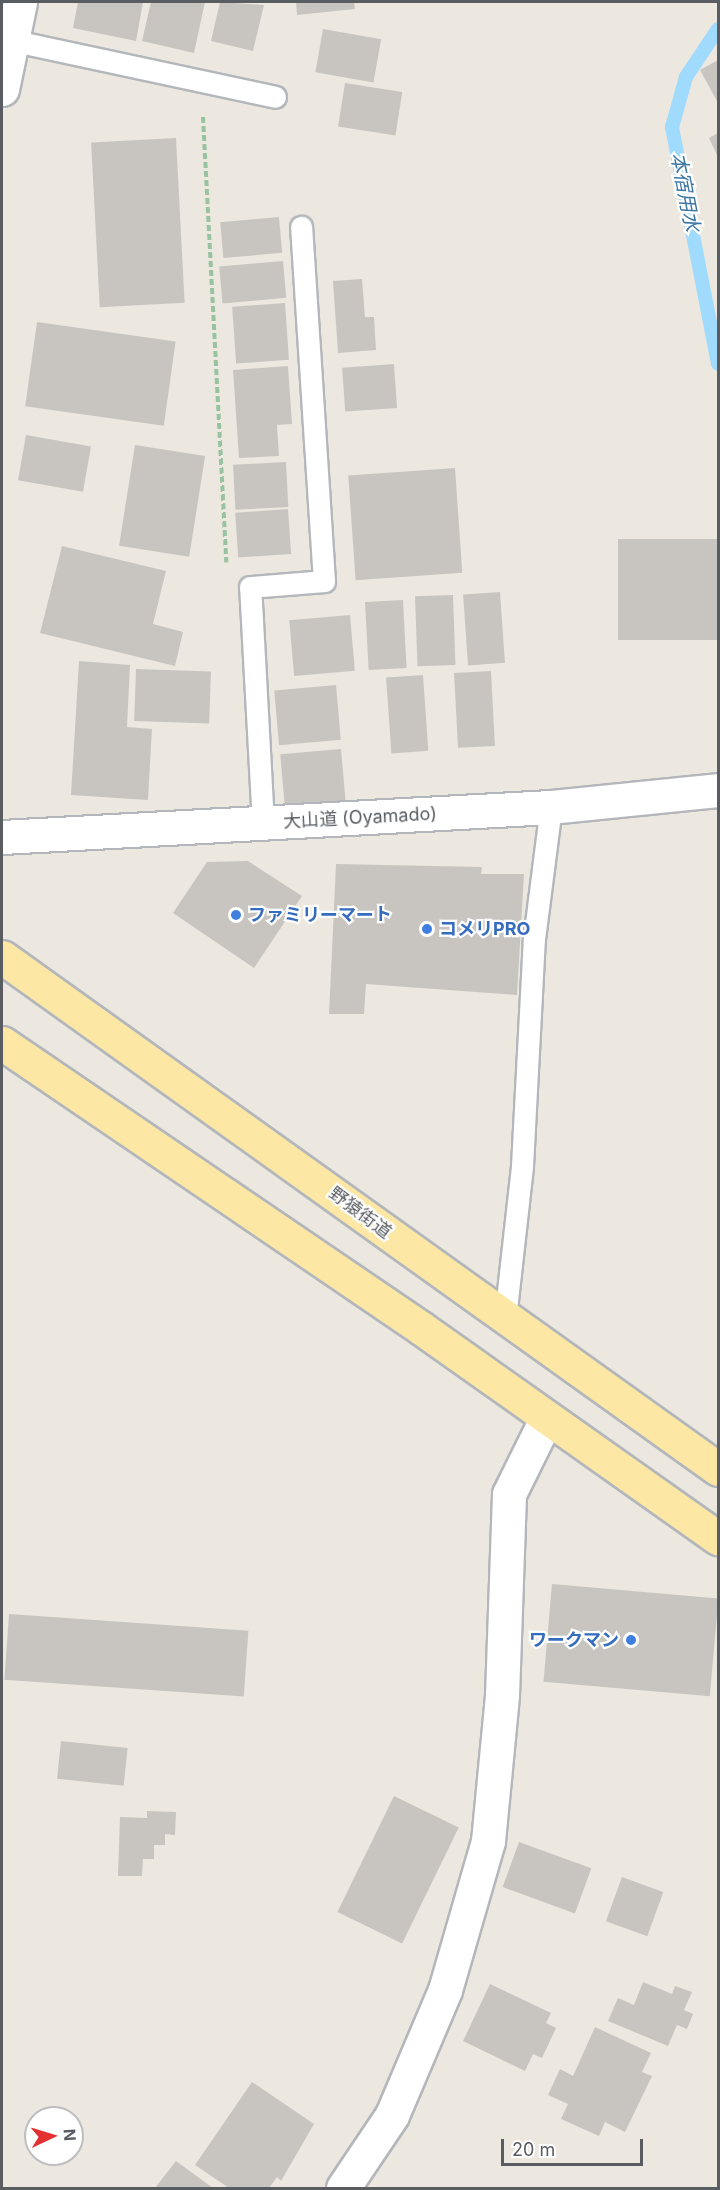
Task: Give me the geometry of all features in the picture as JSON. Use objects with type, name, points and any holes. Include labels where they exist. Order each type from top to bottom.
[{"type":"main road","name":"野猿街道","points":[[2,957],[718,1469]]},
{"type":"main road","points":[[2,1043],[421,1328],[546,1419],[718,1538]]},
{"type":"street","points":[[2,90],[10,40],[20,2]]},
{"type":"street","name":"大山道 (Oyamado)","points":[[2,837],[551,807],[715,790]]},
{"type":"street","points":[[343,2188],[392,2115],[445,1990],[488,1841],[502,1695],[509,1494],[546,1419]]},
{"type":"lane","points":[[10,40],[275,98]]},
{"type":"lane","points":[[263,824],[250,587],[324,581],[302,227]]},
{"type":"lane","points":[[505,1317],[522,1167],[534,939],[551,807]]},
{"type":"path","points":[[201,83],[227,576],[250,587]]},
{"type":"building","points":[[78,2],[143,2],[136,41],[73,28]]},
{"type":"building","points":[[151,2],[205,2],[194,53],[142,41]]},
{"type":"building","points":[[220,2],[264,5],[253,51],[211,41]]},
{"type":"building","points":[[296,2],[354,2],[355,9],[297,15]]},
{"type":"building","points":[[323,29],[381,39],[373,83],[315,72]]},
{"type":"building","points":[[718,60],[718,103],[700,70]]},
{"type":"building","points":[[345,83],[402,92],[395,136],[338,126]]},
{"type":"building","points":[[718,133],[718,157],[709,138]]},
{"type":"building","points":[[176,138],[185,303],[100,307],[91,142]]},
{"type":"building","points":[[279,217],[282,253],[223,258],[220,222]]},
{"type":"building","points":[[283,261],[286,298],[222,303],[219,267]]},
{"type":"building","points":[[362,279],[365,317],[374,317],[376,350],[338,353],[333,281]]},
{"type":"building","points":[[285,303],[289,360],[236,364],[232,307]]},
{"type":"building","points":[[37,322],[176,341],[164,426],[25,406]]},
{"type":"building","points":[[394,364],[397,408],[345,412],[342,368]]},
{"type":"building","points":[[288,366],[292,424],[277,425],[279,456],[239,458],[233,370]]},
{"type":"building","points":[[26,435],[91,446],[83,492],[18,480]]},
{"type":"building","points":[[135,445],[205,456],[189,557],[119,546]]},
{"type":"building","points":[[286,462],[288,507],[235,510],[233,465]]},
{"type":"building","points":[[455,468],[462,573],[356,580],[348,475]]},
{"type":"building","points":[[288,509],[291,554],[238,558],[235,513]]},
{"type":"building","points":[[618,539],[718,539],[718,640],[618,640]]},
{"type":"building","points":[[62,546],[166,571],[153,624],[183,632],[175,666],[40,633]]},
{"type":"building","points":[[500,592],[505,663],[468,665],[463,595]]},
{"type":"building","points":[[453,595],[455,665],[417,666],[415,596]]},
{"type":"building","points":[[403,600],[407,668],[369,670],[365,602]]},
{"type":"building","points":[[350,615],[355,671],[294,676],[289,620]]},
{"type":"building","points":[[79,661],[130,665],[127,727],[152,729],[148,800],[71,795]]},
{"type":"building","points":[[136,669],[211,672],[209,724],[134,721]]},
{"type":"building","points":[[491,671],[495,746],[458,748],[454,673]]},
{"type":"building","points":[[423,675],[428,751],[391,753],[386,678]]},
{"type":"building","points":[[336,685],[341,740],[279,745],[274,690]]},
{"type":"building","points":[[341,749],[346,804],[285,809],[280,754]]},
{"type":"building","points":[[248,861],[302,896],[254,968],[173,913],[207,862]]},
{"type":"building","name":"コメリPRO","points":[[336,864],[482,867],[481,874],[524,874],[517,995],[366,984],[364,1014],[329,1014]]},
{"type":"building","name":"ワークマン","points":[[552,1584],[718,1599],[710,1696],[543,1682]]},
{"type":"building","points":[[9,1614],[248,1631],[244,1697],[4,1680]]},
{"type":"building","points":[[61,1741],[128,1748],[124,1786],[57,1779]]},
{"type":"building","points":[[394,1796],[459,1828],[402,1944],[337,1912]]},
{"type":"building","points":[[147,1811],[176,1812],[175,1835],[165,1834],[165,1845],[154,1845],[154,1859],[143,1859],[142,1876],[118,1876],[120,1817],[147,1818]]},
{"type":"building","points":[[519,1842],[591,1868],[575,1913],[503,1887]]},
{"type":"building","points":[[622,1877],[663,1892],[647,1936],[606,1921]]},
{"type":"building","points":[[643,1982],[672,1994],[675,1986],[692,1992],[684,2010],[693,2014],[687,2029],[677,2025],[668,2046],[608,2021],[618,1998],[634,2005]]},
{"type":"building","points":[[490,1984],[551,2013],[546,2023],[556,2028],[542,2058],[533,2054],[525,2071],[463,2041]]},
{"type":"building","points":[[595,2027],[651,2053],[642,2072],[652,2076],[625,2132],[605,2122],[599,2136],[561,2119],[568,2104],[548,2095],[560,2069],[573,2076]]},
{"type":"building","points":[[252,2082],[314,2124],[281,2181],[277,2177],[269,2188],[229,2188],[195,2165]]},
{"type":"building","points":[[176,2161],[213,2188],[155,2188]]},
{"type":"waterway","name":"本宿用水","points":[[718,29],[686,77],[672,127],[718,364]]},
{"type":"place","name":"ファミリーマート","points":[[236,915]]},
{"type":"place","name":"コメリPRO","points":[[427,929]]},
{"type":"place","name":"ワークマン","points":[[631,1640]]}]
